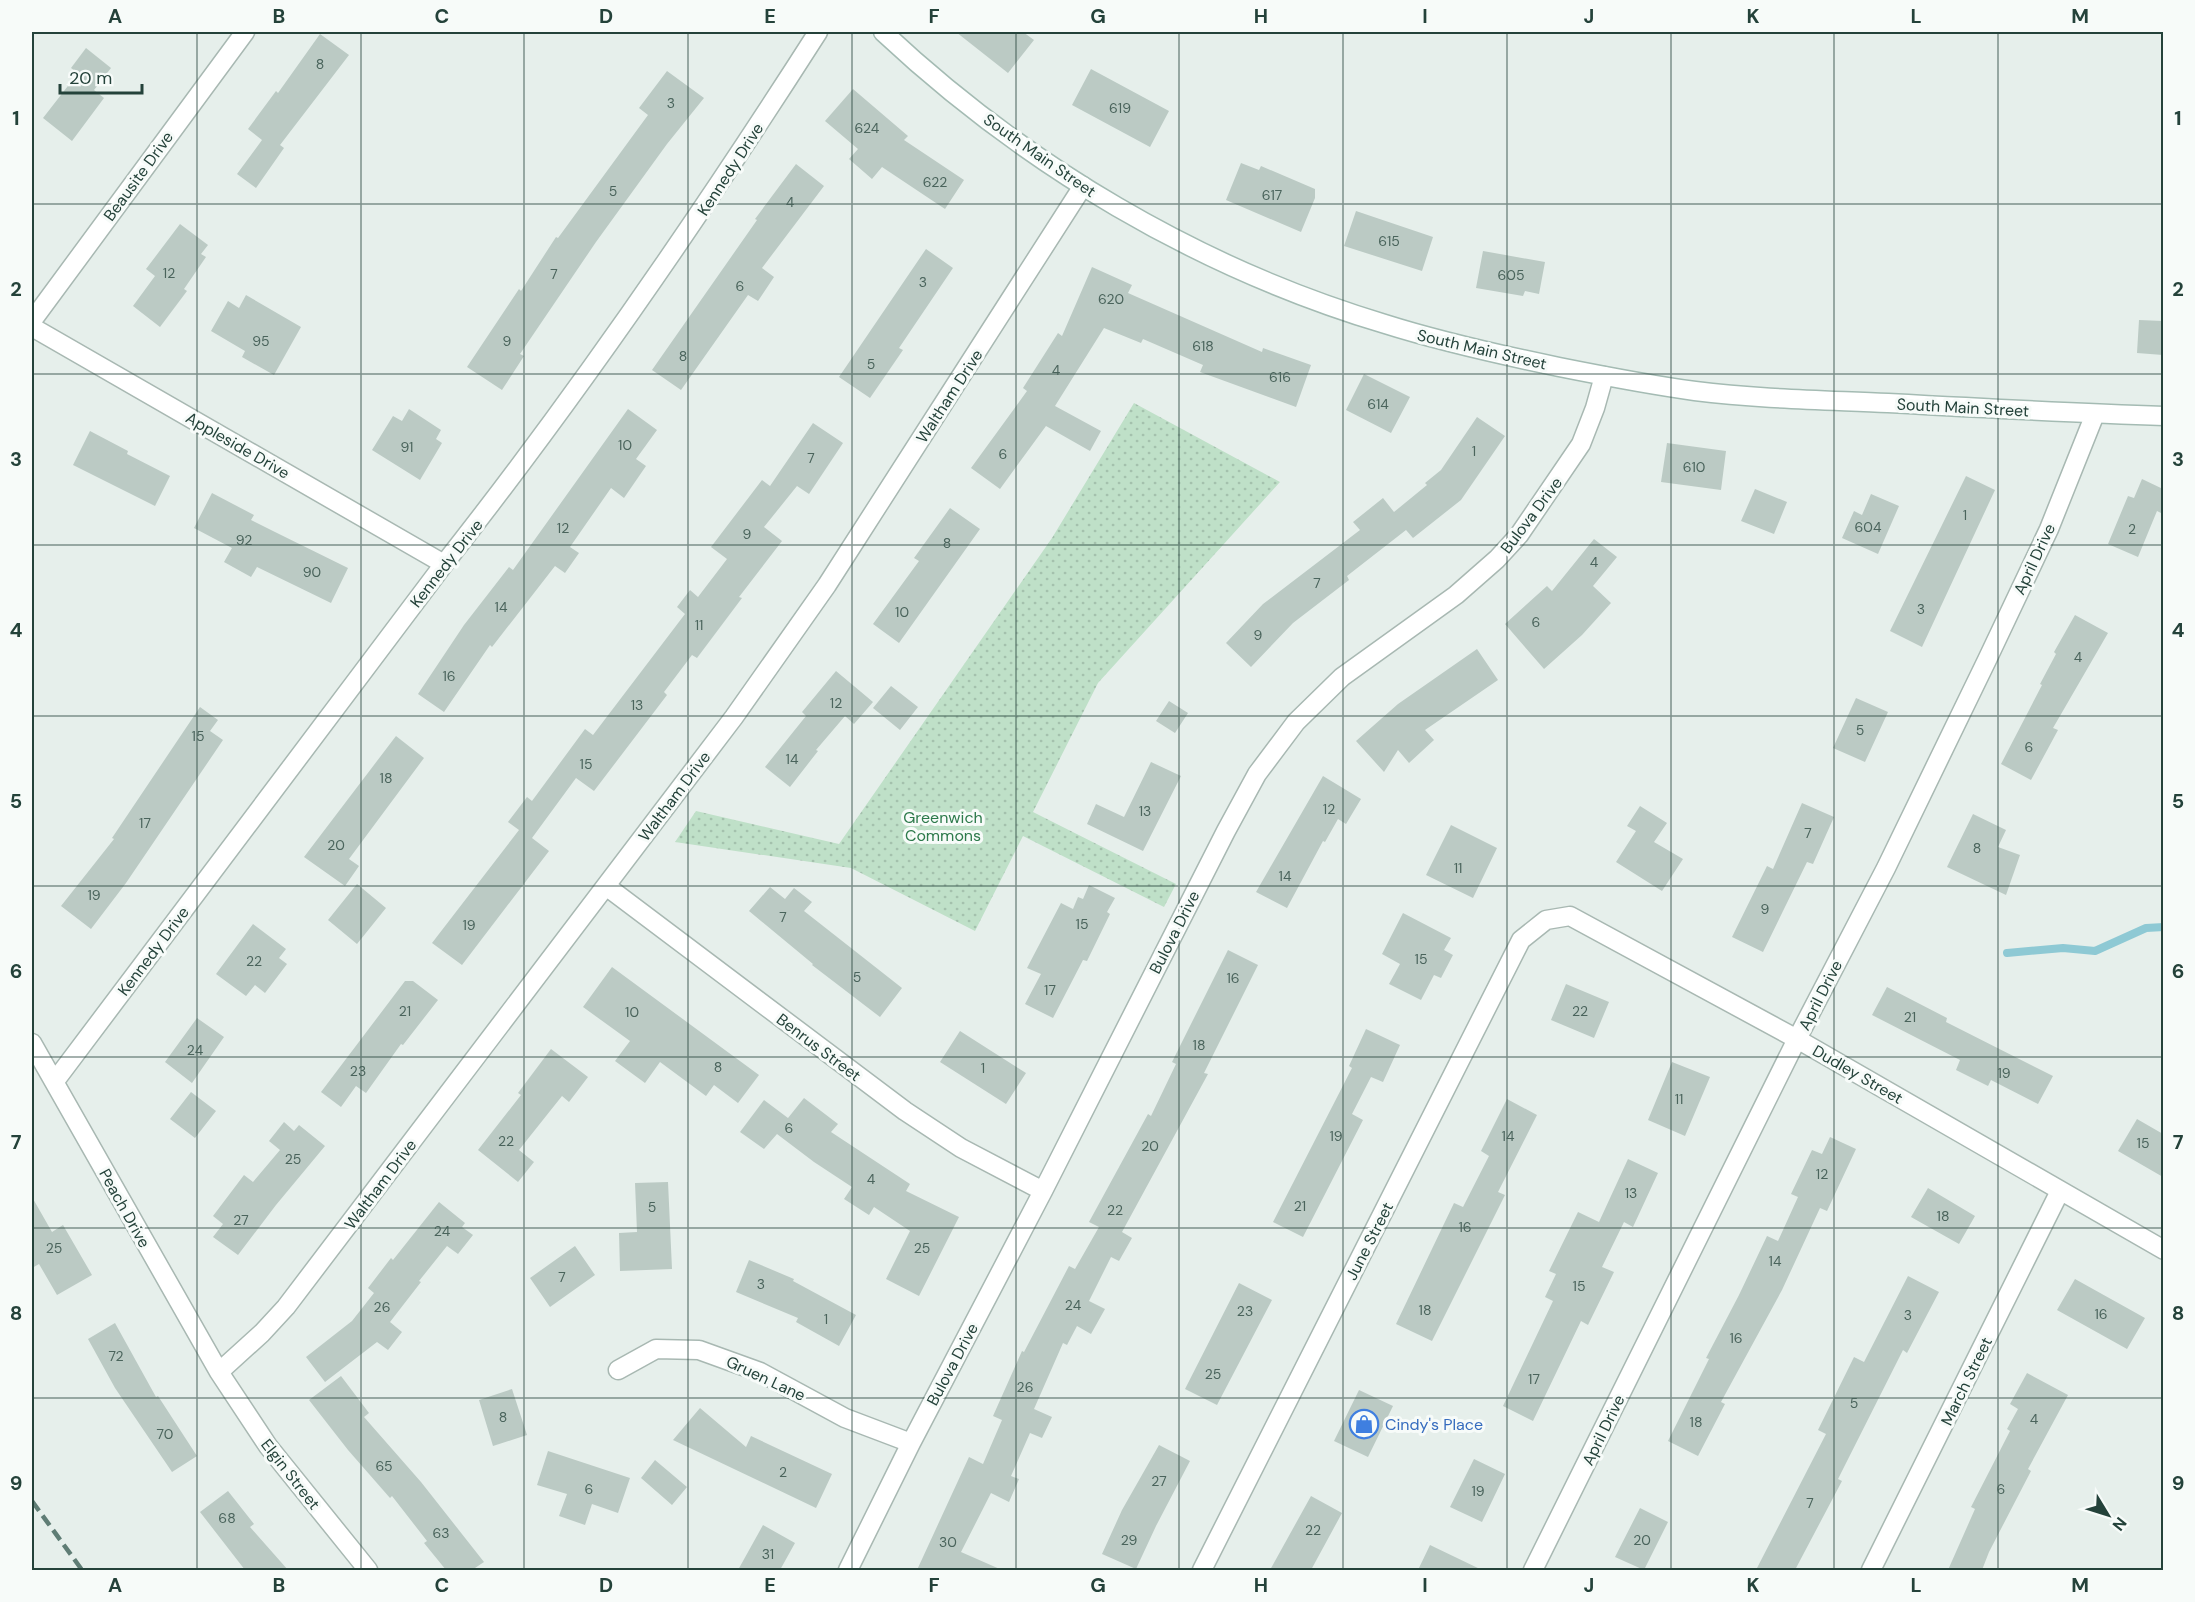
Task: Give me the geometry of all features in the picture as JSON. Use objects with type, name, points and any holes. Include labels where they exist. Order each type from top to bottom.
[{"type":"street","name":"Beausite Drive","points":[[32,321],[245,32]]},
{"type":"street","name":"Kennedy Drive","points":[[55,1081],[444,564],[501,492],[615,337],[724,179],[818,32]]},
{"type":"street","name":"South Main Street","points":[[883,32],[1006,134],[1083,186],[1188,246],[1322,303],[1443,341],[1604,376],[1695,391],[1782,398],[2163,416]]},
{"type":"street","name":"Waltham Drive","points":[[219,1372],[262,1333],[286,1307],[734,717],[827,585],[1083,186]]},
{"type":"street","name":"Appleside Drive","points":[[32,327],[444,564]]},
{"type":"street","name":"Bulova Drive","points":[[848,1570],[910,1443],[1043,1191],[1226,831],[1263,765],[1296,722],[1342,677],[1455,595],[1497,559],[1519,536],[1581,444],[1604,376]]},
{"type":"street","name":"April Drive","points":[[1533,1570],[1797,1039],[1886,868],[1992,650],[2049,529],[2095,414]]},
{"type":"street","name":"Benrus Street","points":[[606,886],[904,1112],[961,1148],[1043,1191]]},
{"type":"street","name":"Dudley Street","points":[[1546,920],[1570,916],[1797,1039],[2163,1250]]},
{"type":"street","name":"June Street","points":[[1202,1570],[1521,940],[1546,920]]},
{"type":"street","name":"Peach Drive","points":[[32,1043],[219,1372]]},
{"type":"street","name":"March Street","points":[[1871,1570],[2060,1191]]},
{"type":"street","name":"Gruen Lane","points":[[618,1370],[656,1349],[699,1350],[760,1372],[845,1418],[910,1443]]},
{"type":"street","name":"Elgin Street","points":[[219,1372],[268,1446],[368,1570]]},
{"type":"green space","name":"Greenwich Commons","points":[[1134,403],[1280,482],[1098,683],[1033,812],[1176,884],[1164,907],[1023,836],[975,931],[851,868],[675,842],[696,811],[839,844],[1052,538]]},
{"type":"building","points":[[956,32],[1023,32],[1034,40],[1008,73]]},
{"type":"building","points":[[320,34],[349,55],[280,145],[284,148],[256,188],[237,174],[262,140],[248,129],[276,91],[278,93]]},
{"type":"building","points":[[86,48],[111,68],[94,90],[104,98],[72,141],[43,118],[78,73],[71,68]]},
{"type":"building","points":[[1091,69],[1169,111],[1150,147],[1072,105]]},
{"type":"building","points":[[667,71],[704,98],[667,144],[596,242],[520,354],[524,356],[502,390],[467,367],[556,237],[558,238],[648,115],[639,108]]},
{"type":"building","points":[[853,89],[908,136],[904,140],[964,180],[945,209],[882,167],[872,179],[849,159],[858,149],[825,121]]},
{"type":"building","points":[[1241,163],[1259,170],[1261,166],[1315,189],[1315,198],[1301,232],[1226,200]]},
{"type":"building","points":[[796,164],[824,186],[762,268],[774,277],[758,301],[748,295],[681,390],[652,370],[757,220],[755,219]]},
{"type":"building","points":[[1356,211],[1433,237],[1422,271],[1344,246]]},
{"type":"building","points":[[180,224],[208,245],[201,254],[206,257],[184,289],[187,291],[160,327],[133,306],[155,276],[146,269]]},
{"type":"building","points":[[926,249],[953,268],[899,348],[903,350],[870,398],[839,377]]},
{"type":"building","points":[[1483,251],[1545,262],[1539,294],[1525,291],[1523,296],[1476,288]]},
{"type":"building","points":[[1092,267],[1132,285],[1128,293],[1262,352],[1263,348],[1311,365],[1296,407],[1200,372],[1203,365],[1143,339],[1141,343],[1104,328],[1055,406],[1101,431],[1090,451],[1046,426],[1000,489],[971,468],[1027,391],[1023,388],[1058,333],[1062,336]]},
{"type":"building","points":[[246,295],[301,327],[274,375],[242,357],[245,351],[211,331],[228,301],[239,308]]},
{"type":"building","points":[[2139,320],[2163,321],[2163,355],[2137,353]]},
{"type":"building","points":[[1364,374],[1410,397],[1391,433],[1346,410]]},
{"type":"building","points":[[409,409],[441,430],[436,439],[442,443],[420,480],[372,450],[393,416],[402,421]]},
{"type":"building","points":[[628,409],[657,430],[636,459],[646,466],[624,498],[611,488],[570,547],[579,553],[565,573],[555,566],[492,647],[490,645],[444,712],[418,694],[464,625],[509,567],[513,570]]},
{"type":"building","points":[[1477,417],[1505,436],[1461,500],[1413,538],[1406,530],[1347,576],[1349,580],[1293,623],[1251,667],[1226,643],[1263,604],[1360,530],[1353,522],[1383,498],[1394,512],[1427,485],[1425,483],[1441,470]]},
{"type":"building","points":[[813,423],[843,443],[809,494],[797,486],[764,527],[782,541],[739,597],[742,598],[697,658],[692,655],[664,692],[667,695],[594,791],[576,778],[532,838],[549,851],[462,965],[432,943],[519,830],[508,822],[527,797],[532,801],[585,729],[593,735],[685,614],[677,607],[690,590],[698,597],[727,559],[711,547],[762,480],[770,486]]},
{"type":"building","points":[[90,431],[128,451],[127,454],[170,476],[155,506],[73,465]]},
{"type":"building","points":[[1667,443],[1726,451],[1721,490],[1661,482]]},
{"type":"building","points":[[1966,476],[1995,490],[1922,647],[1890,631]]},
{"type":"building","points":[[2142,479],[2163,489],[2163,514],[2157,511],[2138,557],[2108,544],[2128,496],[2134,498]]},
{"type":"building","points":[[1755,489],[1787,502],[1774,534],[1741,521]]},
{"type":"building","points":[[212,493],[254,515],[251,520],[348,568],[331,603],[257,567],[251,577],[224,562],[232,548],[194,528]]},
{"type":"building","points":[[1871,494],[1899,506],[1878,554],[1842,538],[1854,511],[1862,515]]},
{"type":"building","points":[[950,508],[980,529],[899,643],[873,624],[919,561],[914,558]]},
{"type":"building","points":[[1594,539],[1617,557],[1593,586],[1611,603],[1582,635],[1544,669],[1505,624],[1547,586],[1552,591]]},
{"type":"building","points":[[2075,615],[2108,633],[2053,728],[2058,730],[2031,780],[2001,764],[2042,685],[2040,684],[2056,654],[2054,652]]},
{"type":"building","points":[[1477,649],[1498,680],[1425,730],[1434,740],[1409,763],[1398,750],[1384,772],[1356,741],[1398,704]]},
{"type":"building","points":[[836,671],[873,702],[854,724],[845,716],[816,750],[818,751],[790,787],[765,767],[806,716],[802,712]]},
{"type":"building","points":[[891,686],[918,707],[900,730],[873,708]]},
{"type":"building","points":[[1856,698],[1888,712],[1865,762],[1833,748]]},
{"type":"building","points":[[1169,701],[1188,713],[1175,733],[1156,721]]},
{"type":"building","points":[[200,707],[218,720],[210,731],[223,740],[126,883],[91,929],[61,906],[114,839],[112,838]]},
{"type":"building","points":[[396,736],[424,758],[349,859],[359,866],[345,886],[304,857]]},
{"type":"building","points":[[1151,762],[1181,776],[1143,851],[1087,824],[1096,804],[1124,817]]},
{"type":"building","points":[[1323,776],[1361,799],[1346,824],[1338,819],[1325,842],[1323,841],[1287,908],[1256,892]]},
{"type":"building","points":[[1802,803],[1834,817],[1813,864],[1807,862],[1763,952],[1732,937],[1767,866],[1773,869]]},
{"type":"building","points":[[1640,806],[1667,823],[1654,842],[1683,859],[1662,891],[1616,862],[1636,831],[1627,826]]},
{"type":"building","points":[[1973,814],[2006,830],[1998,847],[2020,855],[2006,895],[1947,867]]},
{"type":"building","points":[[1451,825],[1497,848],[1473,898],[1426,875]]},
{"type":"building","points":[[357,884],[386,908],[357,944],[328,920]]},
{"type":"building","points":[[1089,885],[1115,898],[1107,912],[1110,914],[1087,961],[1083,960],[1053,1018],[1025,1004],[1041,974],[1027,968],[1061,903],[1073,909],[1078,897],[1083,899]]},
{"type":"building","points":[[770,887],[785,899],[794,888],[812,902],[804,911],[902,988],[880,1017],[812,965],[749,911]]},
{"type":"building","points":[[1403,913],[1451,938],[1444,950],[1453,955],[1441,978],[1434,975],[1421,1000],[1389,984],[1400,964],[1382,954]]},
{"type":"building","points":[[253,924],[286,949],[279,958],[287,964],[265,993],[255,985],[246,996],[216,974]]},
{"type":"building","points":[[1228,950],[1258,965],[1204,1073],[1208,1074],[1122,1232],[1132,1238],[1119,1261],[1111,1257],[1089,1301],[1105,1309],[1091,1334],[1077,1326],[1067,1345],[1063,1343],[1034,1409],[1052,1417],[1042,1438],[1030,1433],[1011,1476],[1019,1479],[1009,1502],[991,1493],[961,1552],[1002,1570],[917,1570],[969,1457],[983,1464],[1002,1420],[993,1416],[1022,1351],[1024,1352],[1069,1266],[1075,1269],[1099,1227],[1089,1222],[1148,1114],[1151,1116],[1176,1064],[1172,1062]]},
{"type":"building","points":[[612,967],[759,1075],[738,1103],[714,1085],[706,1096],[660,1062],[645,1083],[615,1061],[630,1041],[583,1007]]},
{"type":"building","points":[[405,981],[413,981],[438,1000],[403,1045],[401,1044],[366,1093],[356,1086],[341,1107],[321,1092]]},
{"type":"building","points":[[1566,984],[1609,1002],[1594,1038],[1551,1020]]},
{"type":"building","points":[[1887,987],[1947,1018],[1946,1022],[2053,1076],[2038,1104],[1991,1080],[1988,1086],[1956,1070],[1960,1060],[1872,1015]]},
{"type":"building","points":[[197,1018],[224,1037],[192,1083],[165,1062]]},
{"type":"building","points":[[1366,1029],[1400,1045],[1383,1082],[1371,1077],[1352,1114],[1363,1120],[1303,1237],[1273,1222],[1352,1068],[1349,1066]]},
{"type":"building","points":[[960,1031],[1026,1073],[1006,1104],[940,1062]]},
{"type":"building","points":[[551,1049],[588,1077],[569,1102],[562,1096],[519,1150],[534,1162],[518,1182],[478,1150],[521,1095],[518,1093]]},
{"type":"building","points":[[1672,1062],[1710,1077],[1685,1136],[1648,1120]]},
{"type":"building","points":[[191,1092],[216,1111],[195,1138],[170,1119]]},
{"type":"building","points":[[804,1098],[838,1124],[831,1132],[910,1184],[906,1191],[959,1217],[919,1296],[886,1279],[910,1231],[874,1207],[869,1215],[844,1199],[852,1187],[777,1134],[764,1149],[740,1132],[764,1100],[788,1118]]},
{"type":"building","points":[[1507,1099],[1537,1115],[1498,1192],[1505,1195],[1432,1341],[1396,1324],[1454,1203],[1463,1207],[1489,1156],[1481,1151]]},
{"type":"building","points":[[2137,1119],[2163,1134],[2163,1177],[2118,1151]]},
{"type":"building","points":[[284,1122],[294,1131],[299,1125],[325,1146],[238,1255],[213,1237],[223,1224],[213,1216],[244,1175],[253,1182],[280,1150],[269,1141]]},
{"type":"building","points":[[1830,1137],[1856,1149],[1827,1211],[1820,1208],[1782,1290],[1721,1402],[1725,1404],[1698,1456],[1668,1441],[1709,1359],[1706,1358],[1767,1236],[1778,1241],[1798,1197],[1791,1194],[1812,1150],[1822,1154]]},
{"type":"building","points":[[1628,1159],[1658,1173],[1633,1227],[1624,1222],[1602,1267],[1614,1272],[1588,1325],[1581,1321],[1533,1421],[1503,1406],[1553,1301],[1545,1297],[1556,1274],[1549,1271],[1578,1212],[1599,1222]]},
{"type":"building","points":[[668,1182],[672,1269],[620,1271],[619,1233],[637,1232],[635,1183]]},
{"type":"building","points":[[1928,1188],[1975,1216],[1959,1244],[1911,1217]]},
{"type":"building","points":[[32,1197],[52,1232],[63,1225],[92,1275],[57,1295],[39,1264],[32,1268]]},
{"type":"building","points":[[439,1202],[465,1223],[462,1227],[473,1235],[458,1254],[447,1246],[419,1281],[421,1282],[390,1322],[402,1332],[388,1350],[377,1342],[325,1382],[306,1357],[352,1321],[374,1293],[368,1288]]},
{"type":"building","points":[[575,1246],[595,1275],[550,1307],[530,1278]]},
{"type":"building","points":[[749,1260],[794,1279],[793,1281],[856,1315],[839,1346],[796,1322],[798,1318],[736,1292]]},
{"type":"building","points":[[1908,1276],[1939,1292],[1907,1353],[1903,1350],[1838,1479],[1842,1481],[1795,1570],[1756,1570],[1826,1434],[1818,1430],[1854,1357],[1864,1362]]},
{"type":"building","points":[[2075,1279],[2145,1318],[2127,1349],[2057,1310]]},
{"type":"building","points":[[1239,1283],[1272,1300],[1217,1405],[1185,1389]]},
{"type":"building","points":[[115,1323],[156,1397],[158,1396],[197,1456],[172,1472],[115,1388],[88,1339]]},
{"type":"building","points":[[2027,1373],[2068,1395],[2028,1469],[2031,1471],[1982,1570],[1948,1570],[1975,1509],[1971,1507],[2010,1431],[2007,1429],[2018,1409],[2010,1404]]},
{"type":"building","points":[[341,1376],[369,1413],[364,1417],[421,1482],[484,1562],[472,1570],[446,1570],[424,1543],[427,1541],[392,1496],[390,1498],[348,1450],[309,1400]]},
{"type":"building","points":[[512,1389],[527,1435],[493,1446],[479,1400]]},
{"type":"building","name":"Cindy's Place","points":[[1359,1390],[1393,1406],[1368,1457],[1334,1441]]},
{"type":"building","points":[[700,1408],[746,1447],[751,1436],[832,1474],[816,1508],[673,1440]]},
{"type":"building","points":[[1159,1445],[1190,1461],[1136,1569],[1102,1554],[1122,1510]]},
{"type":"building","points":[[548,1451],[630,1478],[618,1513],[592,1504],[585,1525],[559,1516],[567,1494],[537,1485]]},
{"type":"building","points":[[1474,1459],[1505,1474],[1482,1522],[1450,1507]]},
{"type":"building","points":[[655,1460],[687,1487],[672,1505],[641,1478]]},
{"type":"building","points":[[228,1491],[254,1524],[250,1527],[288,1570],[245,1570],[200,1512]]},
{"type":"building","points":[[1311,1496],[1342,1513],[1311,1570],[1270,1570]]},
{"type":"building","points":[[1640,1508],[1668,1522],[1644,1570],[1615,1557]]},
{"type":"building","points":[[763,1525],[795,1543],[780,1570],[738,1570]]},
{"type":"building","points":[[1430,1545],[1482,1570],[1418,1570]]},
{"type":"waterway","points":[[2007,953],[2063,948],[2095,951],[2146,928],[2164,927]]},
{"type":"railway","points":[[32,1501],[82,1570]]},
{"type":"place","name":"Cindy's Place","points":[[1364,1424]]}]
